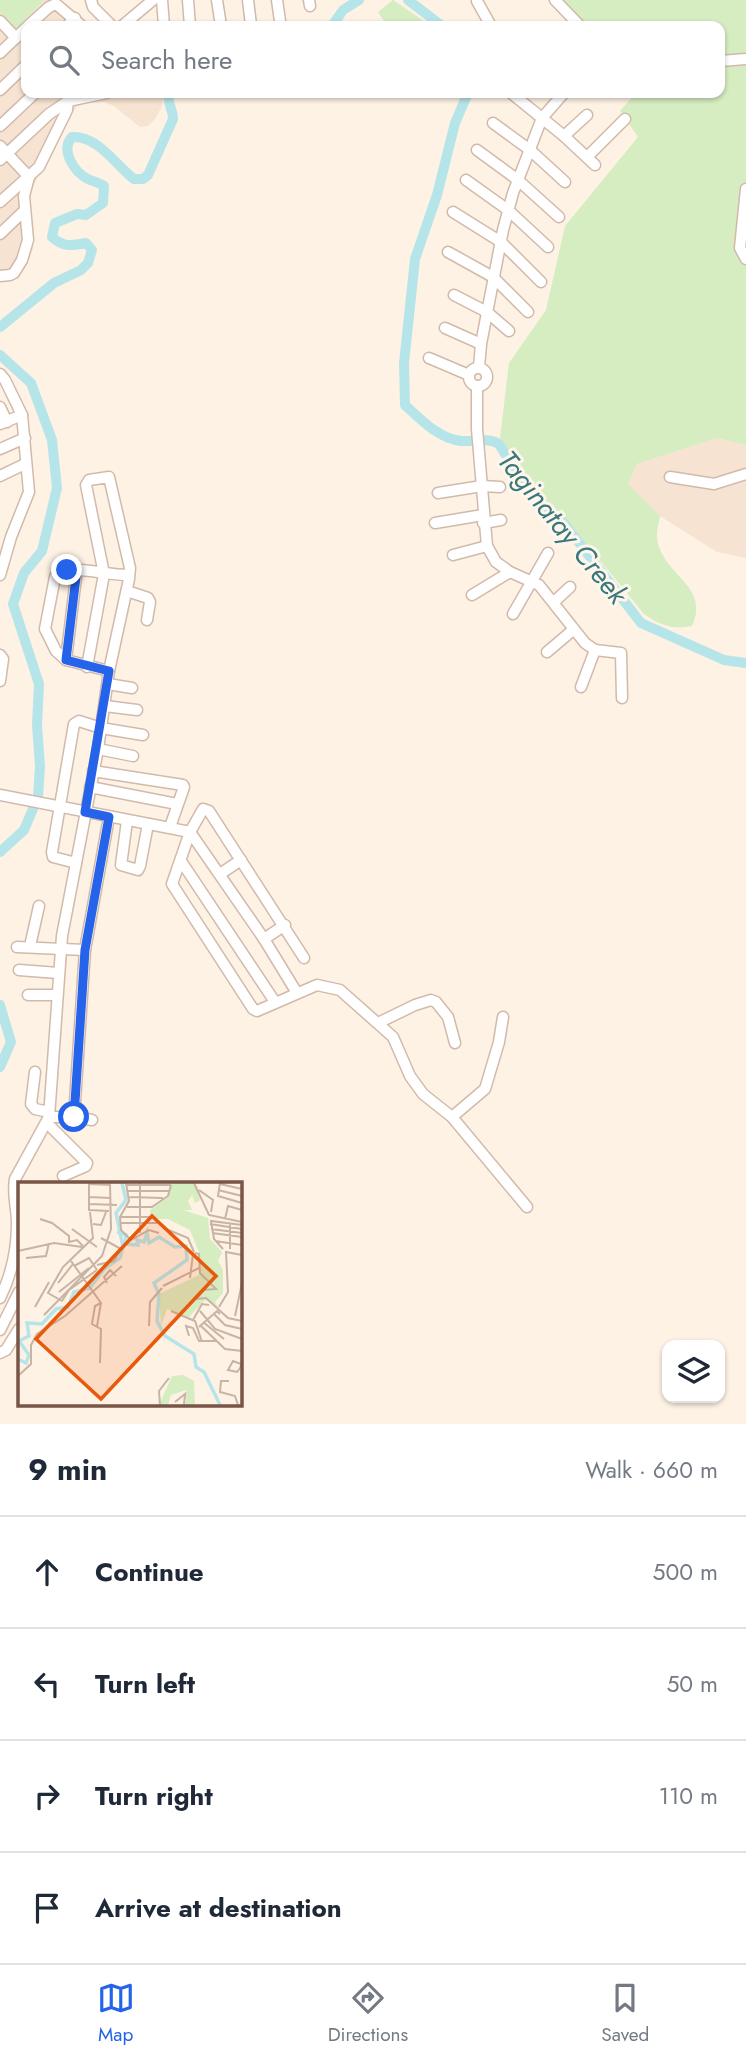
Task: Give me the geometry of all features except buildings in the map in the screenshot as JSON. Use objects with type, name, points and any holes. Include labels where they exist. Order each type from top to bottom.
[{"type":"street","points":[[90,0],[107,21]]},
{"type":"street","points":[[128,21],[153,0]]},
{"type":"street","points":[[161,21],[162,0]]},
{"type":"street","points":[[188,0],[190,21]]},
{"type":"street","points":[[218,0],[220,21]]},
{"type":"street","points":[[248,0],[251,21]]},
{"type":"street","points":[[277,0],[280,21]]},
{"type":"street","points":[[477,0],[488,21]]},
{"type":"street","points":[[555,0],[575,21]]},
{"type":"street","points":[[33,21],[49,6],[56,4],[72,21]]},
{"type":"street","points":[[0,21],[16,38]]},
{"type":"street","points":[[0,53],[21,33]]},
{"type":"street","points":[[725,61],[746,59]]},
{"type":"street","points":[[0,90],[21,70]]},
{"type":"street","points":[[0,126],[30,98]]},
{"type":"street","points":[[29,177],[2,153],[68,101],[83,98]]},
{"type":"street","points":[[517,98],[595,165]]},
{"type":"street","points":[[479,367],[493,277],[508,211],[542,118],[560,98]]},
{"type":"street","points":[[0,202],[39,167],[67,110],[68,101]]},
{"type":"street","points":[[49,114],[58,126]]},
{"type":"street","points":[[564,136],[587,115]]},
{"type":"street","points":[[587,157],[625,119]]},
{"type":"street","points":[[494,123],[530,150],[565,182]]},
{"type":"street","points":[[477,150],[519,180],[559,217]]},
{"type":"street","points":[[0,276],[14,273],[27,249],[24,196],[29,177]]},
{"type":"street","points":[[466,180],[508,211],[548,247]]},
{"type":"street","points":[[746,189],[740,248],[746,259]]},
{"type":"street","points":[[0,234],[24,211]]},
{"type":"street","points":[[453,212],[501,242],[541,282]]},
{"type":"street","points":[[448,253],[493,277],[528,312]]},
{"type":"street","points":[[454,295],[487,312],[509,331]]},
{"type":"street","points":[[445,328],[481,344]]},
{"type":"street","points":[[429,358],[469,375]]},
{"type":"street","points":[[479,367],[486,372],[488,378],[483,385],[477,386],[470,381],[469,375],[471,370],[479,367]]},
{"type":"street","points":[[0,374],[22,415],[29,492],[11,537],[0,575]]},
{"type":"street","points":[[477,386],[477,429],[487,546],[496,562],[510,572],[533,581],[554,601],[573,630],[595,650],[621,653],[622,698]]},
{"type":"street","points":[[0,407],[3,423],[22,415]]},
{"type":"street","points":[[0,449],[24,438]]},
{"type":"street","points":[[0,477],[25,464]]},
{"type":"street","points":[[670,477],[714,484],[746,474]]},
{"type":"street","points":[[0,1297],[12,1268],[18,1232],[18,1213],[13,1190],[15,1179],[48,1117],[60,949],[98,749],[109,671],[127,591],[130,568],[108,477],[89,481],[86,485],[104,575],[88,667]]},
{"type":"street","points":[[438,493],[482,486],[500,487]]},
{"type":"street","points":[[435,523],[501,520]]},
{"type":"street","points":[[453,555],[487,546]]},
{"type":"street","points":[[513,614],[548,553]]},
{"type":"street","points":[[66,660],[77,569]]},
{"type":"street","points":[[109,671],[66,660],[56,652],[45,629],[55,577],[60,571],[77,569],[104,575],[129,575]]},
{"type":"street","points":[[472,595],[510,572]]},
{"type":"street","points":[[554,601],[570,587]]},
{"type":"street","points":[[127,591],[148,598],[146,620]]},
{"type":"street","points":[[547,652],[573,630]]},
{"type":"street","points":[[581,687],[595,650]]},
{"type":"street","points":[[0,655],[4,659],[0,681]]},
{"type":"street","points":[[108,684],[132,688]]},
{"type":"street","points":[[105,706],[137,710]]},
{"type":"street","points":[[76,863],[57,859],[52,855],[56,807],[74,724],[79,721],[101,729],[143,735]]},
{"type":"street","points":[[98,749],[133,755]]},
{"type":"street","points":[[93,771],[181,784],[184,787],[170,827]]},
{"type":"street","points":[[90,787],[177,804]]},
{"type":"street","points":[[0,795],[190,832],[264,939],[297,993]]},
{"type":"street","points":[[304,958],[285,925],[206,809],[200,811],[190,832],[173,886],[246,998],[257,1011],[317,985],[334,988],[393,1037],[410,1076],[423,1094],[452,1117],[527,1207]]},
{"type":"street","points":[[74,1117],[85,950],[109,817]]},
{"type":"street","points":[[127,821],[120,860],[121,864],[138,870],[148,824]]},
{"type":"street","points":[[220,874],[241,860]]},
{"type":"street","points":[[181,861],[275,1002]]},
{"type":"street","points":[[30,946],[39,906]]},
{"type":"street","points":[[264,939],[285,925]]},
{"type":"street","points":[[17,947],[85,950]]},
{"type":"street","points":[[19,970],[58,973]]},
{"type":"street","points":[[28,995],[56,995]]},
{"type":"street","points":[[378,1023],[431,1000],[436,1002],[448,1017],[455,1043]]},
{"type":"street","points":[[452,1117],[485,1089],[499,1042],[503,1017]]},
{"type":"street","points":[[35,1072],[31,1104],[48,1117],[87,1163],[86,1166],[63,1176]]},
{"type":"street","points":[[48,1117],[92,1120]]},
{"type":"street","points":[[0,1330],[18,1294]]},
{"type":"street","points":[[0,1353],[6,1350],[18,1331]]},
{"type":"shaded area","points":[[44,0],[61,0],[81,21],[23,21]]},
{"type":"shaded area","points":[[0,12],[16,28],[21,23],[21,98],[163,98],[155,119],[148,126],[140,127],[105,102],[87,103],[77,107],[68,116],[30,192],[33,248],[28,263],[13,280],[0,282]]},
{"type":"shaded area","points":[[717,438],[746,445],[746,558],[717,552],[660,516],[628,485],[637,464]]},
{"type":"green space","points":[[0,0],[44,0],[16,29],[0,12]]},
{"type":"green space","points":[[393,0],[423,21],[384,21],[378,12]]},
{"type":"green space","points":[[563,0],[746,0],[746,445],[717,438],[637,464],[628,484],[660,516],[657,535],[660,551],[695,600],[696,612],[692,626],[666,626],[644,614],[570,524],[539,496],[500,438],[509,363],[546,310],[565,226],[638,137],[620,111],[632,98],[725,98],[725,21],[580,21]]},
{"type":"waterway","name":"Taginatay Creek","points":[[335,21],[343,10],[359,0]]},
{"type":"waterway","name":"Taginatay Creek","points":[[408,0],[435,21]]},
{"type":"waterway","name":"Taginatay Creek","points":[[0,327],[54,283],[81,270],[88,263],[92,250],[86,243],[68,245],[52,237],[55,223],[77,214],[86,215],[103,203],[104,186],[83,176],[70,160],[67,148],[72,137],[90,141],[106,152],[134,179],[143,179],[148,175],[173,119],[168,98]]},
{"type":"waterway","name":"Taginatay Creek","points":[[466,98],[455,123],[437,195],[415,259],[404,363],[405,405],[430,428],[445,436],[461,441],[485,440],[499,444],[528,491],[563,522],[641,623],[724,660],[746,663]]},
{"type":"waterway","points":[[0,355],[31,383],[52,440],[57,488],[42,551],[24,573],[13,604],[39,684],[38,797],[24,830],[0,852]]},
{"type":"waterway","points":[[0,1005],[11,1042],[0,1067]]},
{"type":"route","points":[[67,570],[77,569],[66,660],[109,671],[98,749],[85,812],[109,817],[85,950],[74,1117]]}]
